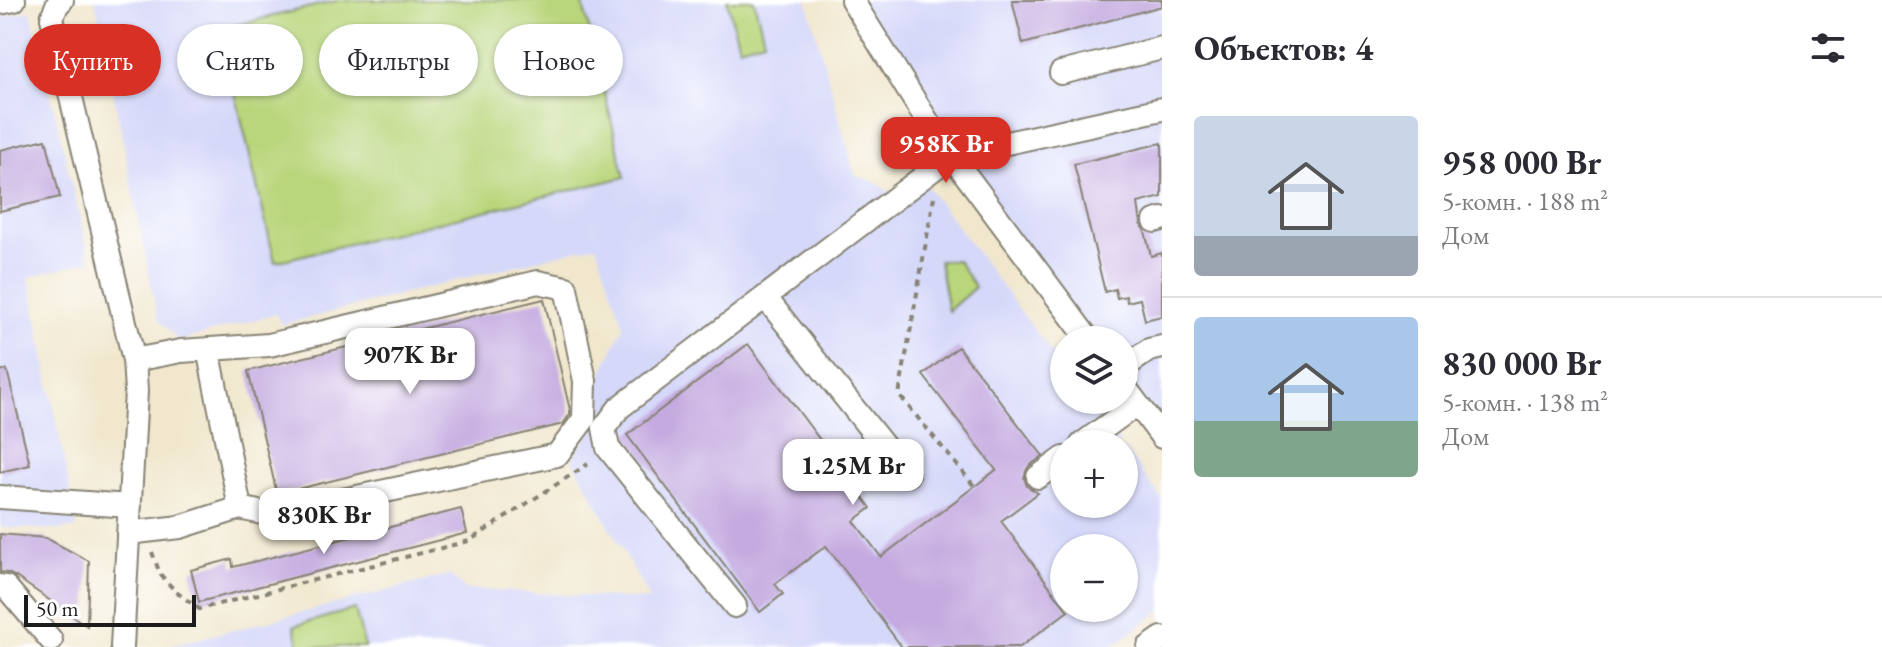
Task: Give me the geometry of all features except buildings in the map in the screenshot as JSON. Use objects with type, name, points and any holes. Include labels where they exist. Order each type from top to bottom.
[{"type":"street","points":[[0,3],[14,0]]},
{"type":"street","points":[[62,0],[52,18],[134,360],[136,391],[130,506],[137,532],[122,647]]},
{"type":"street","points":[[852,0],[936,135],[1079,326]]},
{"type":"street","points":[[1061,73],[1162,48]]},
{"type":"street","points":[[735,606],[608,448],[604,428],[619,408],[952,155],[1162,109]]},
{"type":"street","points":[[134,360],[181,351],[269,345],[538,282],[566,288],[585,381],[584,419],[557,455],[271,515],[240,508],[180,527],[137,532]]},
{"type":"street","points":[[765,297],[907,475]]},
{"type":"street","points":[[1138,357],[1149,350],[1162,347]]},
{"type":"street","points":[[208,349],[240,508]]},
{"type":"street","points":[[1138,404],[1162,437]]},
{"type":"street","points":[[1096,430],[1112,414]]},
{"type":"street","points":[[1038,477],[1050,468]]},
{"type":"street","points":[[0,497],[130,506]]},
{"type":"street","points":[[0,586],[6,587],[51,640]]},
{"type":"street","points":[[1149,647],[1162,638]]},
{"type":"path","points":[[935,191],[899,395],[975,487]]},
{"type":"path","points":[[137,532],[160,574],[175,591],[199,609],[469,541],[588,464]]},
{"type":"shaded area","points":[[95,0],[807,0],[855,175],[877,183],[896,197],[920,177],[1050,350],[1050,414],[1098,414],[1110,430],[1050,430],[1050,518],[1138,518],[1138,467],[1162,499],[1162,610],[1111,647],[166,647],[449,575],[465,589],[650,600],[572,458],[594,427],[595,387],[624,326],[596,245],[281,325],[276,314],[179,341],[158,319],[114,96],[161,96],[161,24],[100,24]]},
{"type":"shaded area","points":[[856,0],[1162,0],[1162,458],[1130,414],[1138,414],[1138,326],[1068,326]]},
{"type":"shaded area","points":[[31,11],[34,24],[24,24],[24,96],[51,96],[90,261],[29,277],[77,528],[0,527],[0,17]]},
{"type":"green space","points":[[340,0],[582,0],[588,24],[494,24],[494,96],[605,96],[625,177],[275,262],[236,96],[303,96],[303,24],[241,24]]},
{"type":"green space","points":[[727,0],[754,0],[764,40],[739,47]]},
{"type":"green space","points":[[957,260],[975,287],[948,311],[939,261]]},
{"type":"green space","points":[[355,609],[365,647],[300,647],[294,626]]}]
